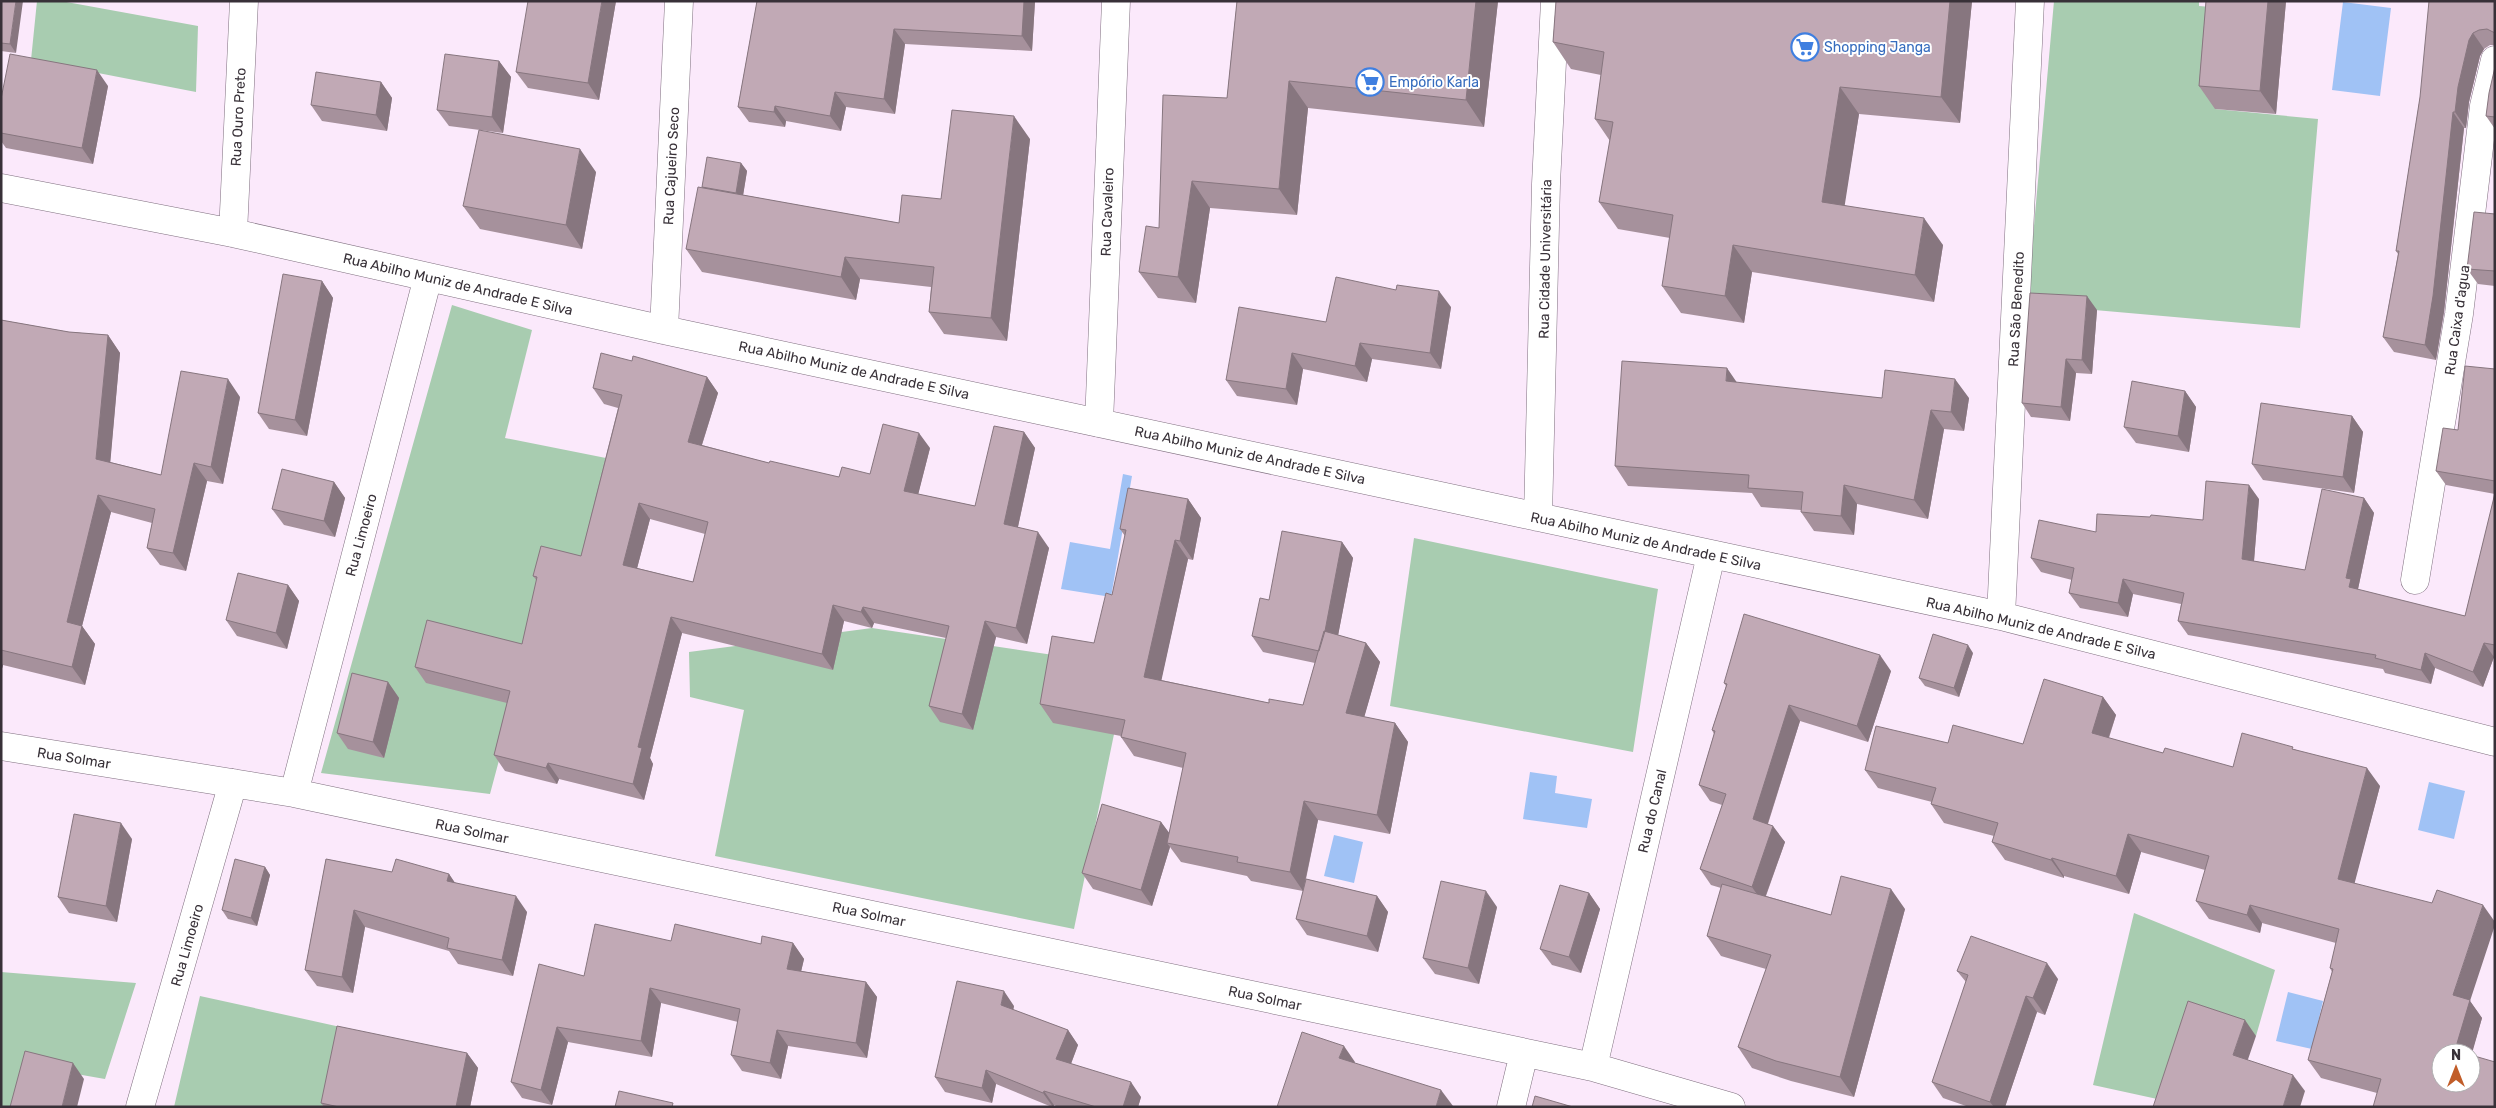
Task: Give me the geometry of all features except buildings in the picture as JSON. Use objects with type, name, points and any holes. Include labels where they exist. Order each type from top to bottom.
[{"type":"street","name":"Rua Ouro Preto","points":[[233,233],[244,1]]},
{"type":"street","name":"Rua Cajueiro Seco","points":[[664,330],[679,1]]},
{"type":"street","name":"Rua Cavaleiro","points":[[1099,423],[1116,1]]},
{"type":"street","name":"Rua Cidade Universitária","points":[[1538,517],[1546,184],[1555,1]]},
{"type":"street","name":"Rua São Benedito","points":[[2001,616],[2030,1]]},
{"type":"street","name":"Rua Caixa d'agua","points":[[2415,580],[2459,314],[2484,106],[2495,60]]},
{"type":"street","name":"Rua Abilho Muniz de Andrade E Silva","points":[[1,188],[233,233],[664,330],[2001,616],[2495,742]]},
{"type":"street","name":"Rua Limoeiro","points":[[294,793],[428,277]]},
{"type":"street","name":"Rua do Canal","points":[[1593,1067],[1711,555]]},
{"type":"street","name":"Rua Solmar","points":[[1,746],[294,793],[1593,1067],[1731,1107]]},
{"type":"street","name":"Rua Limoeiro","points":[[140,1107],[233,784]]},
{"type":"street","points":[[1511,1107],[1524,1053]]},
{"type":"green space","points":[[37,1],[61,1],[198,26],[196,92],[31,60]]},
{"type":"green space","points":[[2054,1],[2199,1],[2199,6],[2224,8],[2215,109],[2318,119],[2300,328],[2027,304]]},
{"type":"green space","points":[[452,305],[532,330],[505,438],[621,461],[596,573],[552,562],[490,794],[321,773]]},
{"type":"green space","points":[[1414,538],[1658,589],[1633,752],[1390,706]]},
{"type":"green space","points":[[872,628],[1128,666],[1074,929],[715,856],[744,710],[690,697],[689,652]]},
{"type":"green space","points":[[2134,913],[2275,970],[2256,1036],[2199,1017],[2171,1102],[2093,1085]]},
{"type":"green space","points":[[1,972],[136,983],[105,1079],[36,1067],[19,1107],[1,1107]]},
{"type":"green space","points":[[200,996],[345,1028],[333,1107],[174,1107]]},
{"type":"water","points":[[2343,2],[2391,8],[2380,96],[2332,90]]},
{"type":"water","points":[[1123,474],[1132,476],[1111,597],[1061,589],[1070,542],[1110,549]]},
{"type":"water","points":[[1530,772],[1557,776],[1555,793],[1592,799],[1587,828],[1523,819]]},
{"type":"water","points":[[2429,782],[2465,791],[2454,839],[2418,830]]},
{"type":"water","points":[[1334,835],[1363,842],[1354,883],[1324,876]]},
{"type":"water","points":[[2288,992],[2323,1001],[2312,1049],[2276,1041]]},
{"type":"place","name":"Shopping Janga","points":[[1805,47]]},
{"type":"place","name":"Empório Karla","points":[[1370,82]]}]
